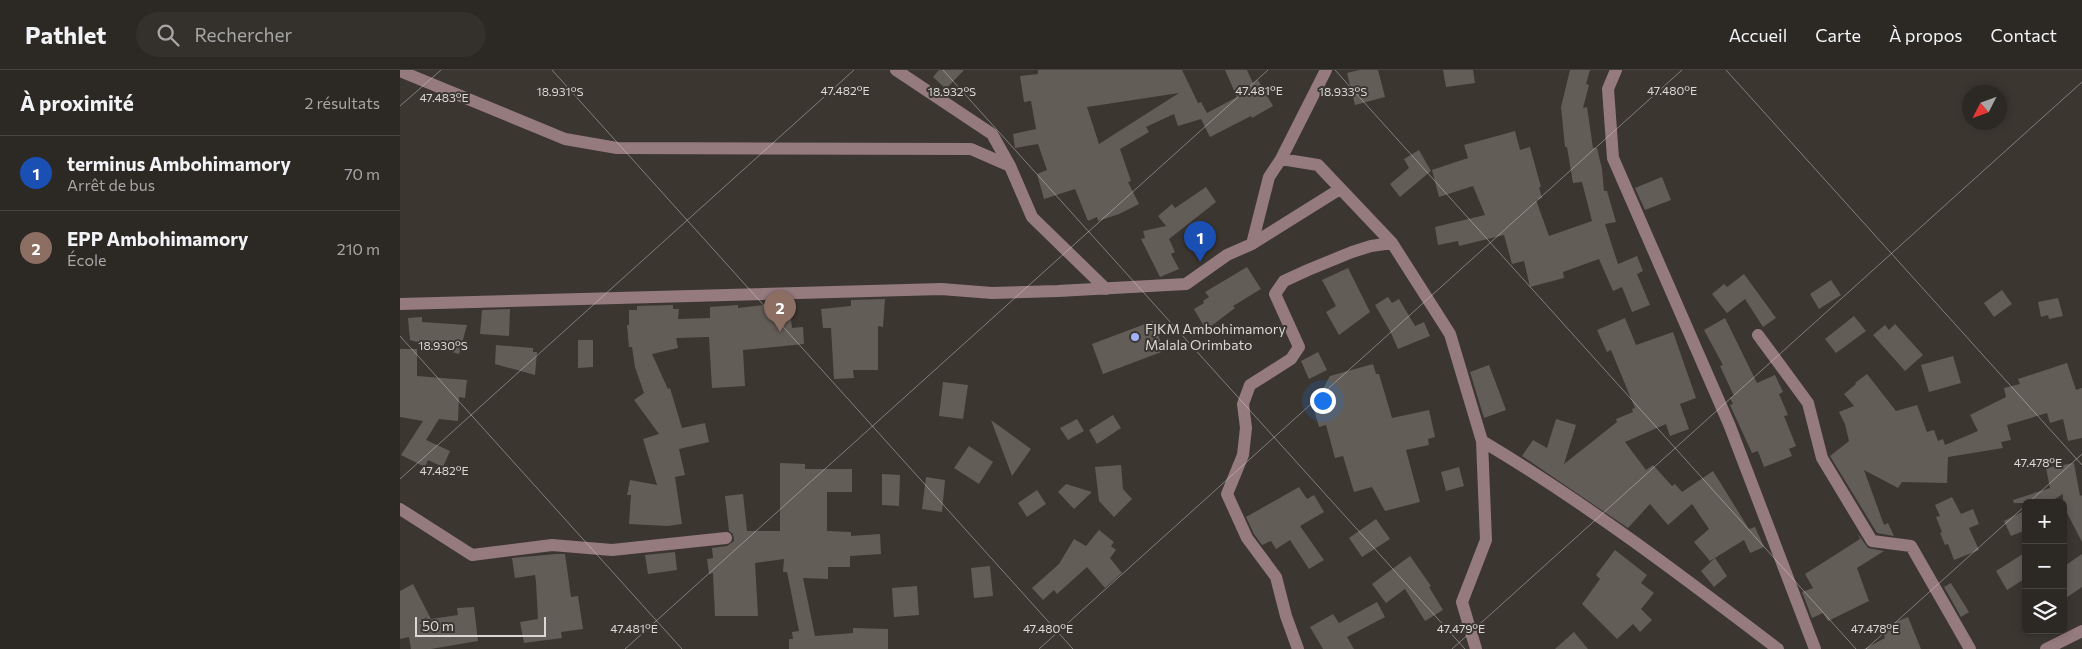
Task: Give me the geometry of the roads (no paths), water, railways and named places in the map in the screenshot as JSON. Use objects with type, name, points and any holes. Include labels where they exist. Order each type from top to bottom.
[{"type":"street","points":[[896,70],[992,134],[1010,166],[1032,217],[1106,288]]},
{"type":"street","points":[[1252,244],[1269,177],[1326,70]]},
{"type":"street","points":[[1616,70],[1608,88],[1614,158],[1730,424],[1815,649]]},
{"type":"street","points":[[400,71],[565,139],[617,148],[971,149],[1010,166]]},
{"type":"street","points":[[1280,159],[1318,165],[1392,243],[1450,334],[1482,441],[1486,540],[1462,602],[1476,649]]},
{"type":"street","points":[[400,304],[941,289],[992,293],[1186,284],[1228,255],[1252,244],[1340,189]]},
{"type":"street","points":[[1298,649],[1286,616],[1276,578],[1247,538],[1227,494],[1243,455],[1246,428],[1243,404],[1250,385],[1291,359],[1299,347],[1274,294],[1284,281],[1352,252],[1371,246],[1392,243]]},
{"type":"street","points":[[1758,335],[1808,403],[1822,458],[1872,541],[1911,546],[1970,649]]},
{"type":"street","points":[[1482,441],[1544,478],[1653,554],[1778,649]]},
{"type":"street","points":[[400,509],[472,554],[552,545],[612,550],[726,538]]},
{"type":"street","points":[[2046,649],[2082,631]]},
{"type":"place","name":"terminus Ambohimamory","points":[[1200,262]]},
{"type":"place","name":"EPP Ambohimamory","points":[[780,332]]},
{"type":"place","name":"FJKM Ambohimamory Malala Orimbato","points":[[1135,337]]}]
